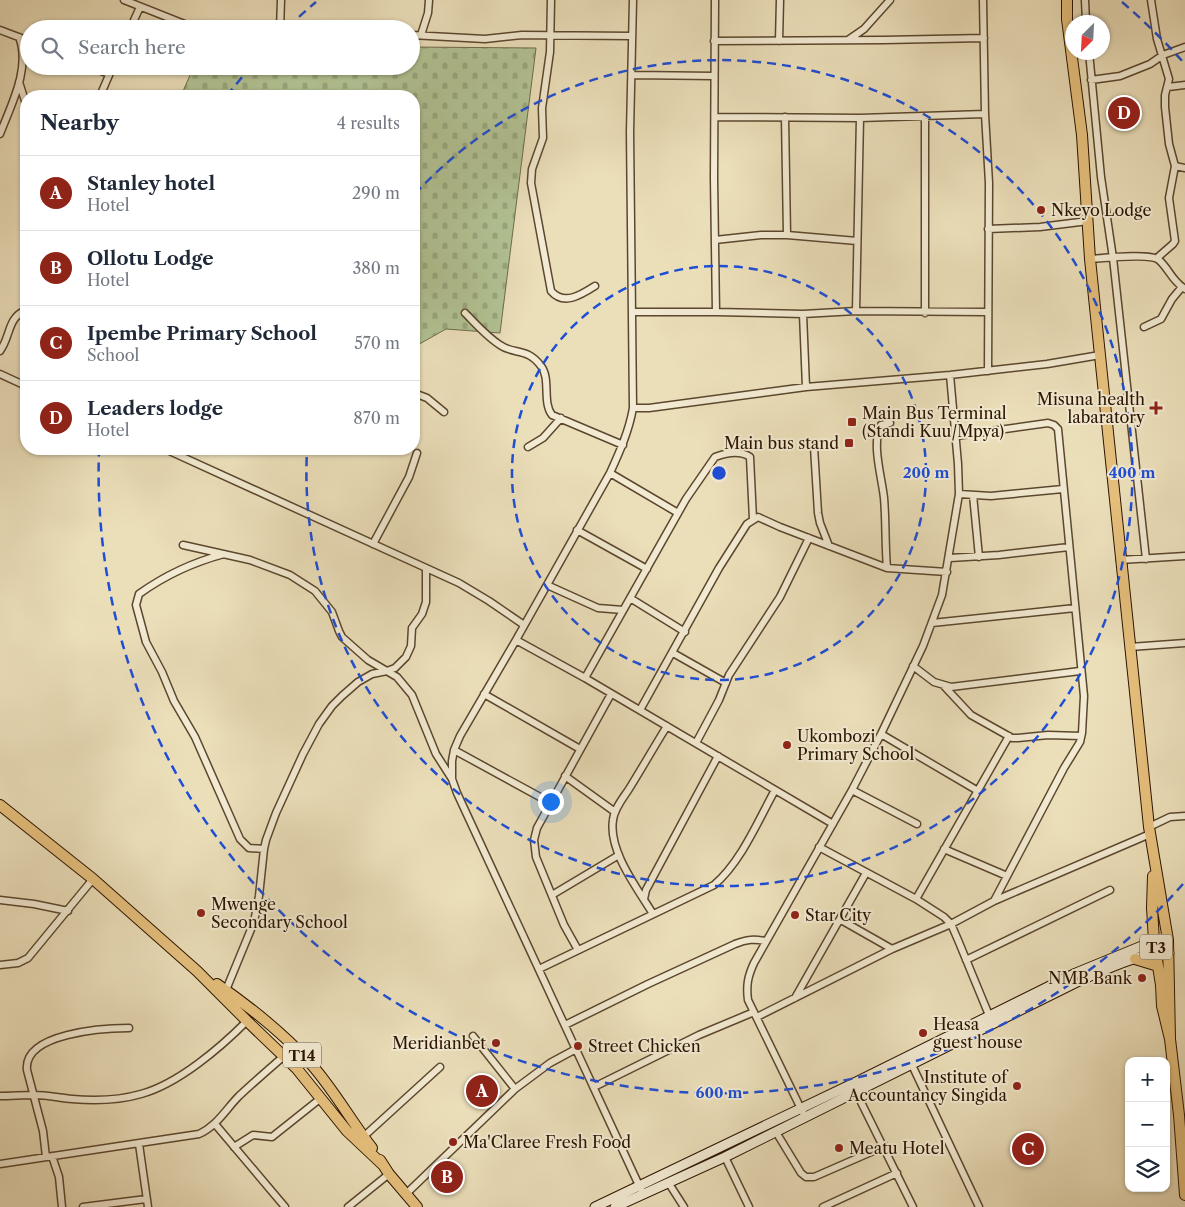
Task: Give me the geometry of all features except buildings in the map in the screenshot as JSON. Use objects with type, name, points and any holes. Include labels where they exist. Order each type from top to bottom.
[{"type":"highway","name":"T3","points":[[1067,0],[1067,19],[1082,135],[1090,258],[1120,560],[1153,855],[1165,917],[1169,953],[1170,1039]]},
{"type":"highway","name":"T14","points":[[0,805],[93,879],[197,970],[308,1081],[339,1121],[360,1139],[417,1207]]},
{"type":"highway","name":"T3","points":[[1153,855],[1152,908],[1154,942],[1157,953],[1162,1006],[1170,1039],[1182,1117],[1185,1196]]},
{"type":"highway","points":[[1135,959],[1158,966]]},
{"type":"highway","name":"T14","points":[[197,970],[226,990],[288,1041],[311,1064],[330,1088],[360,1139]]},
{"type":"main road","points":[[594,1207],[638,1185],[856,1092],[912,1065],[1076,972],[1154,942]]},
{"type":"main road","points":[[615,1207],[776,1132],[803,1113],[991,1019],[1135,959],[1157,953],[1169,953]]},
{"type":"street","points":[[124,0],[174,20]]},
{"type":"street","points":[[281,20],[282,0]]},
{"type":"street","points":[[429,0],[428,13],[421,35],[485,39],[522,35],[632,36]]},
{"type":"street","points":[[551,0],[548,72],[542,108],[543,138],[531,177],[536,216],[548,271],[550,291],[562,299],[571,298],[595,286]]},
{"type":"street","points":[[452,779],[454,750],[610,473],[631,422],[633,408],[633,312],[630,132],[633,0]]},
{"type":"street","points":[[715,0],[714,178],[716,312]]},
{"type":"street","points":[[779,41],[780,0]]},
{"type":"street","points":[[848,40],[864,29],[890,0]]},
{"type":"street","points":[[983,0],[989,183],[988,371]]},
{"type":"street","points":[[1085,0],[1086,15]]},
{"type":"street","points":[[1151,0],[1157,39],[1169,79],[1165,99],[1166,129],[1175,166],[1170,198],[1175,241],[1156,258]]},
{"type":"street","points":[[134,20],[140,7]]},
{"type":"street","points":[[0,30],[19,37],[20,41]]},
{"type":"street","points":[[714,41],[984,38]]},
{"type":"street","points":[[1091,80],[1120,76],[1150,64],[1163,55],[1185,47]]},
{"type":"street","points":[[1090,60],[1101,177],[1113,258],[1146,559]]},
{"type":"street","points":[[0,134],[19,82],[20,74]]},
{"type":"street","points":[[102,90],[109,75]]},
{"type":"street","points":[[632,75],[714,76]]},
{"type":"street","points":[[19,82],[22,90]]},
{"type":"street","points":[[1168,87],[1185,85]]},
{"type":"street","points":[[715,117],[860,118],[986,114]]},
{"type":"street","points":[[785,117],[788,235]]},
{"type":"street","points":[[925,117],[925,312]]},
{"type":"street","points":[[856,311],[860,118]]},
{"type":"street","points":[[1175,166],[1185,168]]},
{"type":"street","points":[[988,229],[1040,227],[1088,221]]},
{"type":"street","points":[[715,240],[761,235],[788,235],[857,241]]},
{"type":"street","points":[[1090,258],[1150,256],[1161,262],[1174,281],[1183,288],[1172,299],[1161,319],[1144,327]]},
{"type":"street","points":[[633,312],[803,314],[856,311],[988,312]]},
{"type":"street","points":[[465,313],[502,347],[522,351],[541,366],[550,413],[555,417],[623,445]]},
{"type":"street","points":[[0,351],[12,320],[20,314]]},
{"type":"street","points":[[803,314],[806,387]]},
{"type":"street","points":[[633,408],[649,408],[806,387],[988,371],[1100,355]]},
{"type":"street","points":[[0,374],[20,383]]},
{"type":"street","points":[[803,1113],[748,1000],[746,986],[749,974],[766,941],[820,848],[881,734],[932,624],[942,596],[950,558],[959,494],[950,375]]},
{"type":"street","points":[[420,395],[428,398],[444,412]]},
{"type":"street","points":[[528,447],[543,438],[561,418]]},
{"type":"street","points":[[887,568],[884,541],[884,500],[877,438],[881,425],[890,423]]},
{"type":"street","points":[[956,436],[1048,423],[1058,429],[1084,711],[1080,742],[1064,768],[994,901]]},
{"type":"street","points":[[814,447],[818,513],[829,546]]},
{"type":"street","points":[[585,678],[678,514],[715,457],[730,453],[742,454],[748,455],[752,461],[753,519]]},
{"type":"street","points":[[185,455],[372,544],[459,583],[489,600],[524,625]]},
{"type":"street","points":[[372,544],[409,477],[416,455]]},
{"type":"street","points":[[610,473],[678,514]]},
{"type":"street","points":[[959,494],[991,496],[1063,489]]},
{"type":"street","points":[[972,495],[979,557]]},
{"type":"street","points":[[640,710],[719,568],[747,524],[758,516],[780,527],[887,568],[947,572]]},
{"type":"street","points":[[578,530],[647,569]]},
{"type":"street","points":[[696,743],[738,661],[780,597],[809,538]]},
{"type":"street","points":[[183,545],[245,559],[283,572],[306,584],[315,591],[332,612],[342,637],[368,660],[400,680],[412,695],[436,754],[452,779],[476,836],[540,969],[642,1194]]},
{"type":"street","points":[[950,558],[979,557],[1069,547]]},
{"type":"street","points":[[224,554],[178,571],[162,580],[139,594],[136,605],[146,642],[162,672],[174,701],[194,737],[240,839],[249,848],[264,849]]},
{"type":"street","points":[[1120,560],[1185,556]]},
{"type":"street","points":[[226,990],[254,922],[264,849],[276,813],[303,754],[328,711],[358,682],[372,674],[387,672],[395,668],[402,661],[411,646],[412,628],[422,614],[426,602],[426,568]]},
{"type":"street","points":[[547,585],[598,608],[624,610]]},
{"type":"street","points":[[630,598],[685,632]]},
{"type":"street","points":[[932,624],[1075,608]]},
{"type":"street","points":[[516,640],[585,678],[833,824]]},
{"type":"street","points":[[1130,647],[1185,643]]},
{"type":"street","points":[[673,653],[726,683]]},
{"type":"street","points":[[913,666],[934,682],[951,687],[1080,671]]},
{"type":"street","points":[[944,686],[972,715],[1010,736],[1018,738],[1048,735],[1081,736]]},
{"type":"street","points":[[484,694],[580,749]]},
{"type":"street","points":[[578,950],[564,925],[536,857],[534,840],[537,828],[611,694]]},
{"type":"street","points":[[653,914],[619,855],[613,832],[613,819],[615,812],[667,726]]},
{"type":"street","points":[[881,734],[978,791]]},
{"type":"street","points":[[916,899],[1010,736]]},
{"type":"street","points":[[454,750],[551,803]]},
{"type":"street","points":[[644,899],[649,884],[718,756]]},
{"type":"street","points":[[565,776],[615,812]]},
{"type":"street","points":[[540,969],[714,885],[724,876],[734,862],[775,790]]},
{"type":"street","points":[[852,790],[916,824]]},
{"type":"street","points":[[594,1087],[699,1035],[795,999],[892,949],[951,924],[994,901],[1150,830],[1170,817],[1185,816]]},
{"type":"street","points":[[820,848],[935,910],[951,924],[991,1019]]},
{"type":"street","points":[[944,849],[1007,876]]},
{"type":"street","points":[[552,895],[619,855]]},
{"type":"street","points":[[795,999],[866,873]]},
{"type":"street","points":[[0,965],[18,963],[28,958],[93,879]]},
{"type":"street","points":[[966,960],[1110,890]]},
{"type":"street","points":[[0,900],[68,911]]},
{"type":"street","points":[[841,920],[892,949]]},
{"type":"street","points":[[565,1025],[735,944],[746,940],[766,941]]},
{"type":"street","points":[[0,1096],[33,1095],[74,1099],[100,1099],[132,1096],[148,1092],[204,1060],[247,1021]]},
{"type":"street","points":[[62,1207],[59,1177],[49,1156],[44,1131],[26,1070],[27,1061],[34,1052],[46,1043],[88,1030],[129,1028]]},
{"type":"street","points":[[474,1036],[515,1089]]},
{"type":"street","points":[[406,1194],[515,1089],[550,1063],[576,1049]]},
{"type":"street","points":[[0,1164],[199,1134],[215,1124],[237,1098],[284,1056]]},
{"type":"street","points":[[912,1065],[979,1207]]},
{"type":"street","points":[[360,1139],[440,1067]]},
{"type":"street","points":[[856,1092],[885,1146],[913,1207]]},
{"type":"street","points":[[234,1147],[253,1135],[272,1137],[321,1098]]},
{"type":"street","points":[[215,1124],[286,1207]]},
{"type":"street","points":[[776,1132],[801,1173],[809,1178],[885,1146]]},
{"type":"street","points":[[139,1144],[148,1207]]},
{"type":"street","points":[[725,1156],[749,1207]]},
{"type":"street","points":[[823,1207],[897,1173]]},
{"type":"street","points":[[348,1207],[389,1174]]},
{"type":"street","points":[[668,1182],[684,1207]]},
{"type":"street","points":[[83,1207],[146,1199]]},
{"type":"green space","points":[[420,47],[536,48],[500,333],[446,329],[420,344],[420,90],[184,90],[190,75],[420,75]]},
{"type":"place","name":"Leaders lodge","points":[[1124,113]]},
{"type":"place","name":"Nkeyo Lodge","points":[[1041,210]]},
{"type":"place","name":"Misuna health labaratory","points":[[1156,408]]},
{"type":"place","name":"Main Bus Terminal (Standi Kuu/Mpya)","points":[[852,422]]},
{"type":"place","name":"Main bus stand","points":[[849,443]]},
{"type":"place","name":"Ukombozi Primary School","points":[[787,745]]},
{"type":"place","name":"Mwenge Secondary School","points":[[201,913]]},
{"type":"place","name":"Star City","points":[[795,915]]},
{"type":"place","name":"NMB Bank","points":[[1142,978]]},
{"type":"place","name":"Heasa guest house","points":[[923,1033]]},
{"type":"place","name":"Meridianbet","points":[[496,1043]]},
{"type":"place","name":"Street Chicken","points":[[578,1046]]},
{"type":"place","name":"Institute of Accountancy Singida","points":[[1017,1086]]},
{"type":"place","name":"Stanley hotel","points":[[482,1091]]},
{"type":"place","name":"Ma'Claree Fresh Food","points":[[453,1142]]},
{"type":"place","name":"Meatu Hotel","points":[[839,1148]]},
{"type":"place","name":"Ipembe Primary School","points":[[1028,1149]]},
{"type":"place","name":"Ollotu Lodge","points":[[447,1177]]}]
